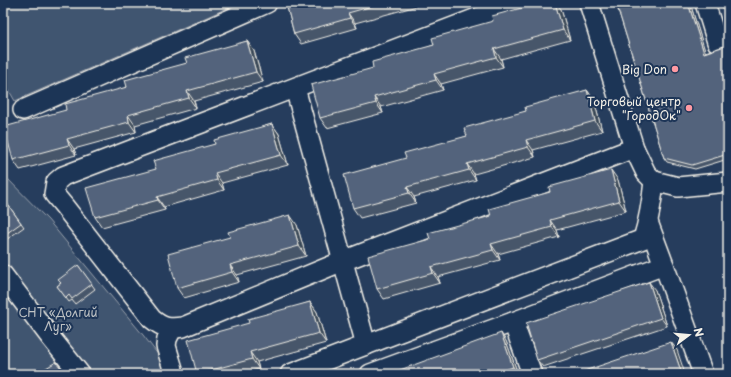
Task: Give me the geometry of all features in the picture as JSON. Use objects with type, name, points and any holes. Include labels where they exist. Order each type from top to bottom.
[{"type":"street","points":[[23,110],[267,3]]},
{"type":"street","points":[[516,3],[63,176],[56,182],[54,194],[152,319],[161,326],[172,329],[183,327],[343,261],[634,148]]},
{"type":"street","points":[[589,3],[634,148],[646,173],[654,181],[678,188],[728,182]]},
{"type":"street","points":[[704,3],[717,42]]},
{"type":"street","points":[[295,88],[366,345]]},
{"type":"street","points":[[290,374],[642,239],[648,222],[654,181]]},
{"type":"street","points":[[648,222],[703,374]]},
{"type":"street","points":[[370,374],[664,265]]},
{"type":"street","points":[[3,275],[80,374]]},
{"type":"street","points":[[513,322],[532,374]]},
{"type":"street","points":[[172,329],[167,339],[166,346],[173,369]]},
{"type":"green space","points":[[3,3],[239,3],[15,101],[3,80]]},
{"type":"green space","name":"СНТ «Долгий Луг»","points":[[3,174],[48,220],[143,335],[173,374],[3,374]]},
{"type":"building","points":[[286,3],[383,3],[348,13],[350,18],[294,34]]},
{"type":"building","points":[[540,3],[555,3],[563,30],[494,49],[496,57],[434,74],[436,80],[374,97],[376,103],[320,118],[311,85],[373,68],[372,62],[434,45],[432,38],[493,21],[492,16]]},
{"type":"building","name":"Торговый центр \"ГородОк\"","points":[[616,3],[688,3],[704,53],[728,45],[728,154],[692,165],[664,158]]},
{"type":"building","points":[[247,41],[256,72],[187,91],[189,98],[128,115],[129,122],[67,139],[69,145],[13,160],[4,127],[66,110],[65,104],[127,87],[125,80],[187,63],[185,58]]},
{"type":"building","points":[[587,90],[595,121],[526,140],[528,147],[467,164],[469,170],[407,187],[409,193],[353,208],[344,175],[406,158],[404,153],[467,136],[464,128],[526,111],[525,107]]},
{"type":"building","points":[[272,124],[281,155],[215,173],[217,180],[157,197],[158,200],[95,217],[86,188],[156,169],[153,161],[215,144],[214,140]]},
{"type":"building","points":[[611,170],[619,201],[550,220],[552,227],[491,244],[493,250],[431,267],[433,273],[377,289],[368,256],[430,239],[428,233],[491,216],[489,209],[550,192],[549,187]]},
{"type":"building","points":[[6,202],[21,223],[3,236],[3,204]]},
{"type":"building","points":[[290,215],[299,246],[230,265],[232,272],[177,288],[168,254],[230,237],[228,232]]},
{"type":"building","points":[[78,265],[92,284],[72,299],[69,295],[66,298],[57,286],[61,283],[58,280]]},
{"type":"building","points":[[649,282],[661,318],[537,360],[526,323]]},
{"type":"building","points":[[310,302],[319,333],[250,352],[252,359],[197,374],[188,340],[249,323],[248,319]]},
{"type":"building","points":[[501,333],[513,367],[494,374],[389,374]]},
{"type":"building","points":[[671,342],[682,374],[575,374]]},
{"type":"building","points":[[56,362],[66,374],[36,374]]},
{"type":"place","name":"Big Don","points":[[675,69]]},
{"type":"place","name":"Торговый центр \"ГородОк\"","points":[[689,108]]}]
